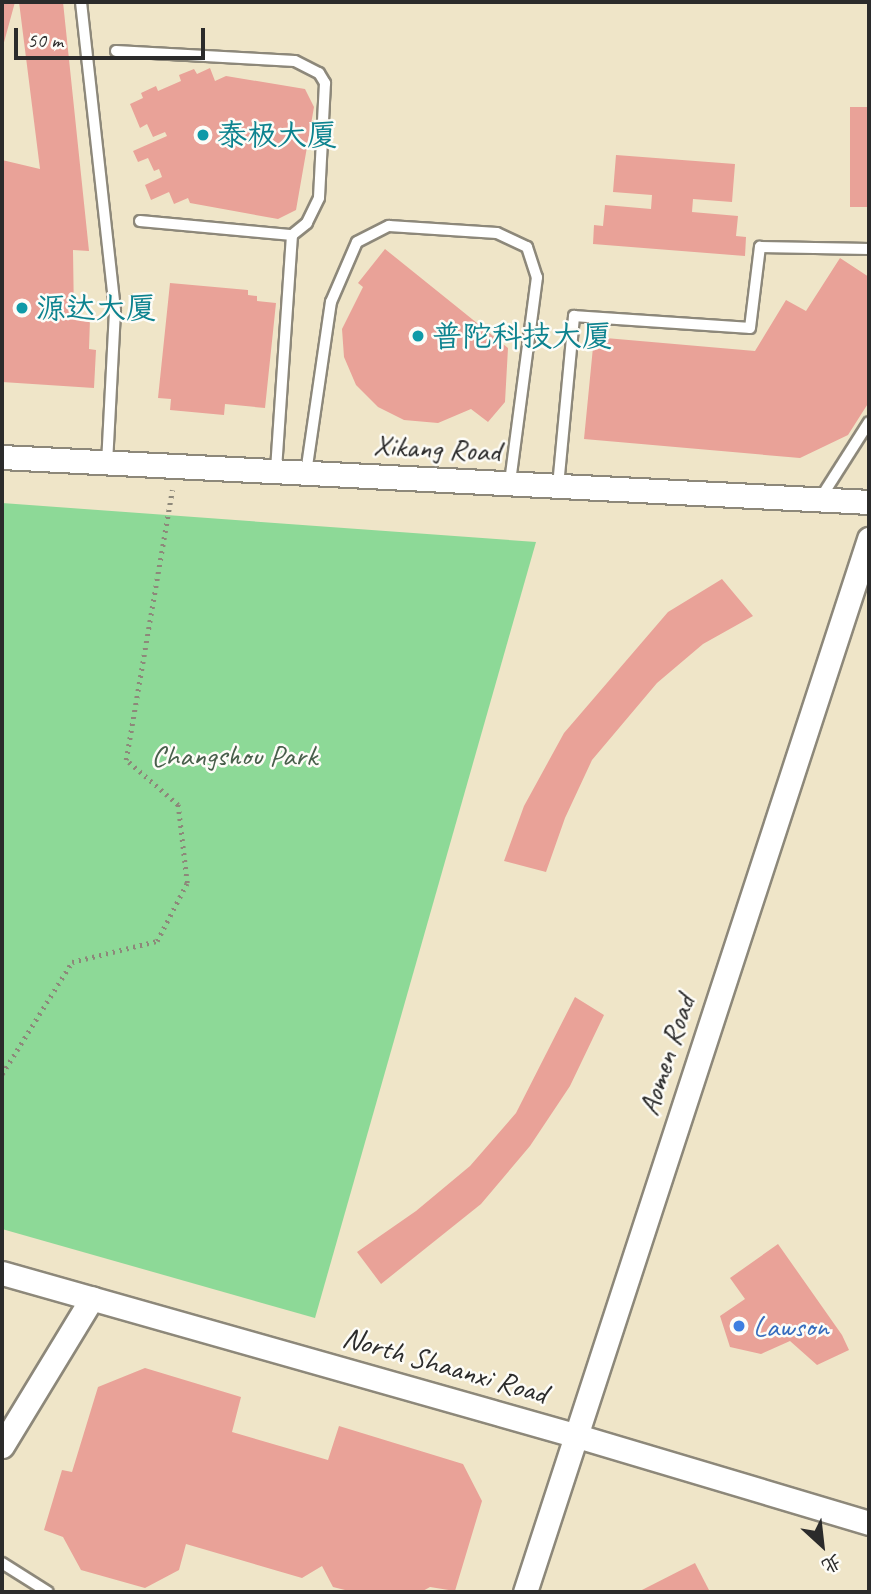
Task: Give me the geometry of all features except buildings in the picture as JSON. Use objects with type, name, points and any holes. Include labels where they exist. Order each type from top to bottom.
[{"type":"street","name":"Xikang Road","points":[[2,457],[869,502]]},
{"type":"street","name":"Aomen Road","points":[[525,1592],[574,1435],[869,539]]},
{"type":"street","name":"North Shaanxi Road","points":[[2,1273],[574,1435],[869,1523]]},
{"type":"street","points":[[2,1446],[92,1298]]},
{"type":"lane","points":[[81,2],[115,311],[107,463]]},
{"type":"lane","points":[[116,51],[295,61],[319,73],[325,83],[320,198],[307,223],[292,235],[140,221]]},
{"type":"lane","points":[[306,473],[331,302],[357,243],[389,226],[497,233],[527,247],[537,276],[510,483]]},
{"type":"lane","points":[[276,472],[292,235]]},
{"type":"lane","points":[[558,486],[574,316],[750,328],[760,247],[869,249]]},
{"type":"lane","points":[[819,500],[869,422]]},
{"type":"lane","points":[[2,1563],[48,1592]]},
{"type":"path","points":[[2,1074],[72,962],[156,941],[187,883],[178,805],[126,760],[176,467]]},
{"type":"green space","name":"Changshou Park","points":[[2,503],[536,542],[315,1318],[2,1229]]},
{"type":"place","name":"泰极大厦","points":[[203,135]]},
{"type":"place","name":"源达大厦","points":[[22,308]]},
{"type":"place","name":"普陀科技大厦","points":[[418,336]]},
{"type":"place","name":"Lawson","points":[[739,1326]]}]
